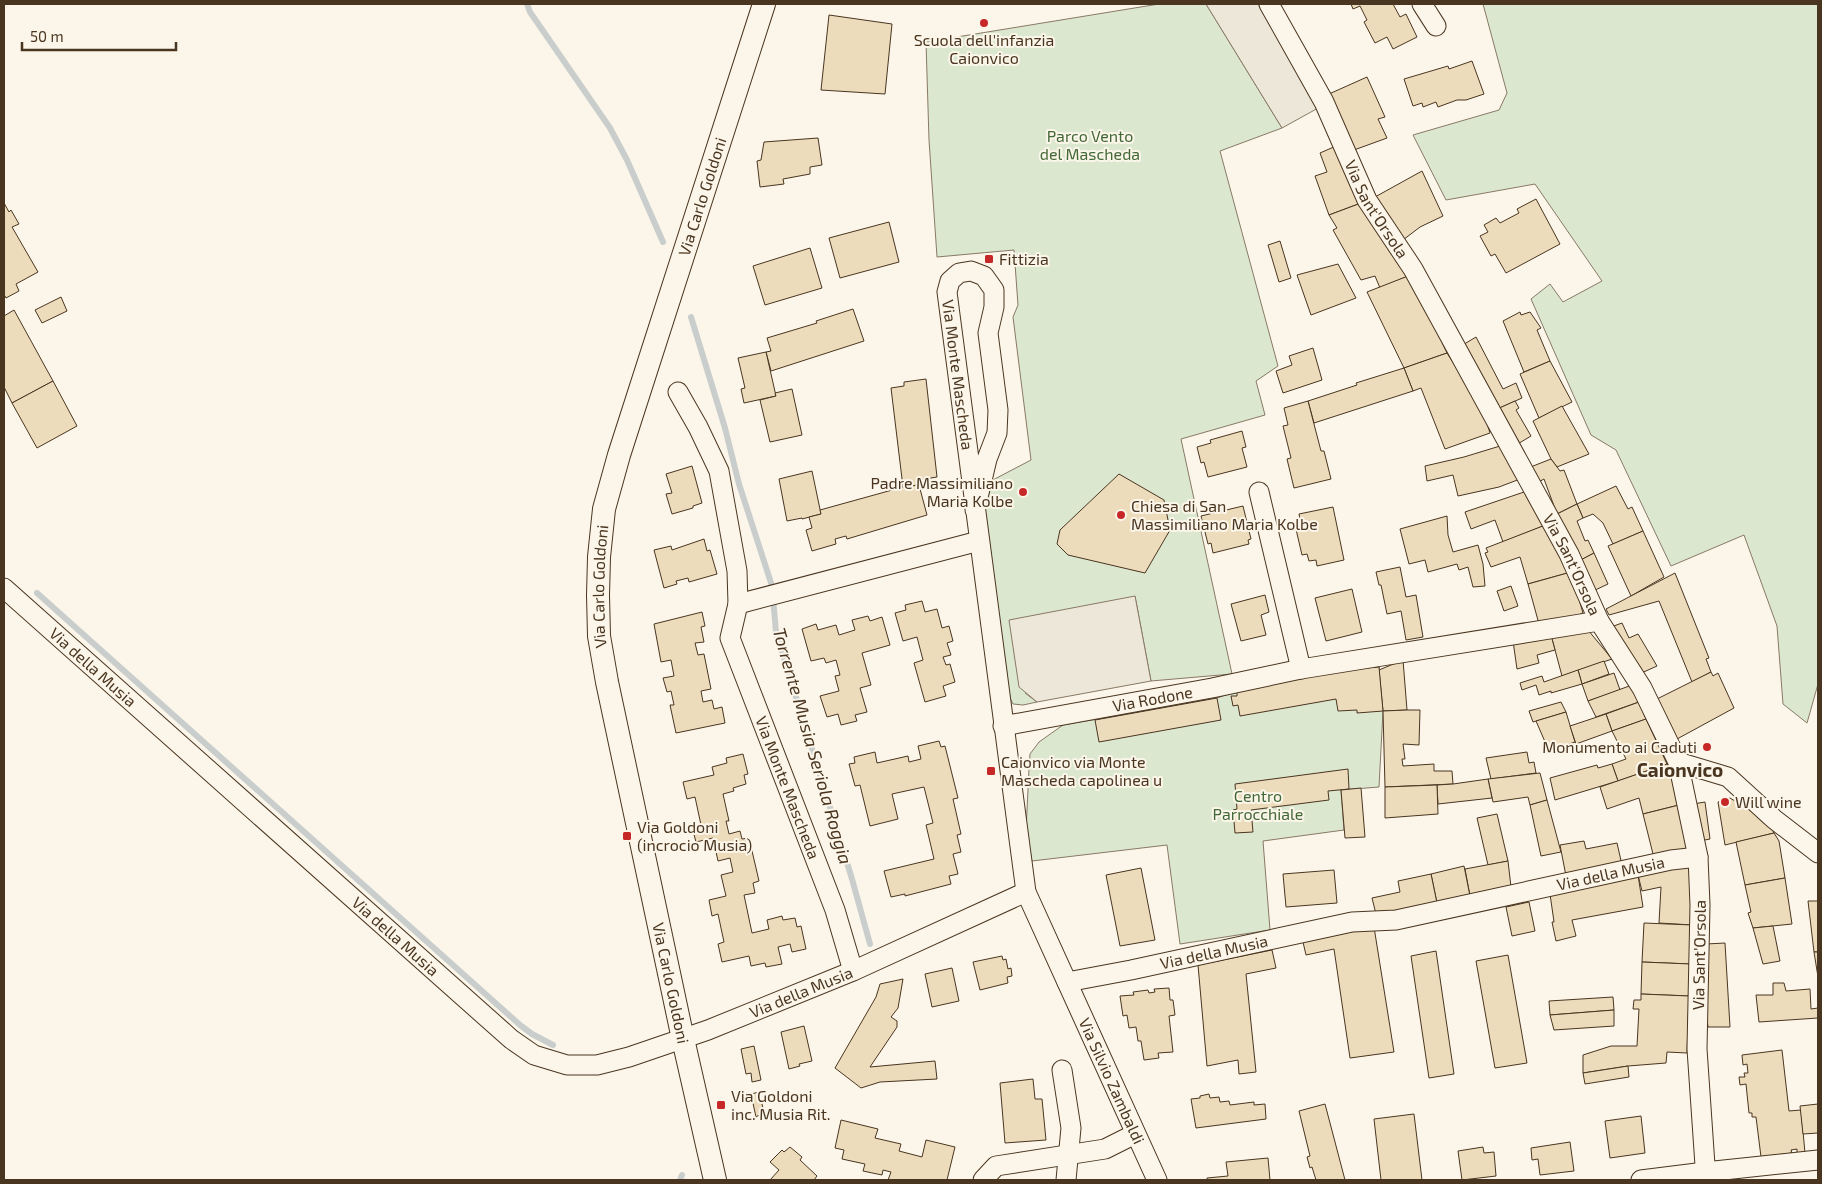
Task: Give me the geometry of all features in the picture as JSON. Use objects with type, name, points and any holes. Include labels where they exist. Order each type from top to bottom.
[{"type":"street","name":"Via Carlo Goldoni","points":[[715,1180],[607,682],[599,636],[599,557],[604,509],[618,455],[764,4]]},
{"type":"street","name":"Via Sant'Orsola","points":[[1269,4],[1324,102],[1368,200],[1413,269],[1569,554],[1599,621],[1642,688],[1678,762],[1698,857],[1700,905],[1697,1049],[1706,1176]]},
{"type":"street","points":[[1422,4],[1436,26]]},
{"type":"street","name":"Via Monte Mascheda","points":[[975,510],[987,459],[997,433],[998,410],[988,333],[994,307],[994,290],[984,276],[972,271],[959,273],[950,280],[947,292],[975,510],[979,541],[1026,892]]},
{"type":"street","name":"Via Monte Mascheda","points":[[678,392],[698,427],[719,471],[737,571],[738,604],[730,638],[835,910],[853,971]]},
{"type":"street","points":[[1259,492],[1301,669]]},
{"type":"street","points":[[738,604],[979,541]]},
{"type":"street","name":"Via della Musia","points":[[4,588],[511,1039],[534,1055],[567,1065],[597,1065],[629,1057],[683,1039],[853,971],[1026,892]]},
{"type":"street","name":"Via Rodone","points":[[1004,726],[1212,688],[1301,669],[1599,621]]},
{"type":"street","points":[[1678,762],[1728,777],[1774,818],[1818,853]]},
{"type":"street","name":"Via della Musia","points":[[1068,982],[1352,922],[1396,920],[1663,861],[1698,857]]},
{"type":"street","points":[[1026,892],[1068,982]]},
{"type":"street","name":"Via Silvio Zambaldi","points":[[1068,982],[1157,1180]]},
{"type":"street","points":[[1062,1070],[1071,1128],[1066,1180]]},
{"type":"street","points":[[983,1180],[996,1166],[1106,1148],[1135,1134]]},
{"type":"street","points":[[1642,1180],[1706,1176],[1818,1160]]},
{"type":"green space","name":"Parco Vento del Mascheda","points":[[1159,4],[1206,4],[1282,128],[1220,151],[1278,366],[1256,381],[1265,415],[1181,439],[1232,674],[1151,681],[1135,596],[1025,693],[1037,702],[1023,705],[1013,704],[1005,688],[983,499],[989,482],[1031,460],[1013,317],[1018,305],[1014,250],[937,257],[929,140],[926,42]]},
{"type":"green space","points":[[1483,4],[1818,4],[1818,684],[1807,723],[1783,704],[1777,626],[1744,535],[1671,566],[1616,450],[1591,435],[1531,299],[1550,284],[1563,302],[1602,281],[1535,184],[1446,200],[1413,135],[1499,110],[1507,93]]},
{"type":"green space","name":"Centro Parrocchiale","points":[[1379,667],[1383,711],[1379,787],[1341,790],[1344,830],[1263,841],[1270,930],[1180,944],[1167,845],[1032,861],[1026,831],[1030,754],[1039,742],[1063,725],[1217,698],[1237,691],[1340,670]]},
{"type":"shaded area","points":[[1206,4],[1258,4],[1320,107],[1282,128]]},
{"type":"shaded area","points":[[1135,596],[1151,681],[1037,702],[1019,687],[1009,620]]},
{"type":"building","points":[[1351,4],[1393,4],[1400,17],[1406,14],[1417,37],[1393,49],[1387,37],[1375,43],[1364,22],[1367,20],[1360,6],[1353,9]]},
{"type":"building","points":[[829,15],[892,24],[885,94],[821,90]]},
{"type":"building","points":[[1472,61],[1484,94],[1466,100],[1457,100],[1438,107],[1436,102],[1423,107],[1422,103],[1413,106],[1404,79],[1448,66],[1449,69]]},
{"type":"building","points":[[1367,77],[1385,117],[1378,119],[1387,138],[1354,150],[1329,94]]},
{"type":"building","points":[[818,138],[822,165],[810,167],[810,174],[783,179],[784,184],[760,187],[757,161],[761,160],[764,142]]},
{"type":"building","points":[[1336,146],[1361,203],[1329,215],[1315,176],[1327,172],[1320,153]]},
{"type":"building","points":[[1422,171],[1443,216],[1420,227],[1403,240],[1375,197]]},
{"type":"building","points":[[1536,199],[1560,244],[1506,273],[1495,254],[1491,256],[1480,236],[1488,232],[1484,225],[1496,218],[1500,223],[1519,213],[1517,209]]},
{"type":"building","points":[[4,203],[9,212],[11,210],[19,224],[12,227],[38,272],[16,284],[19,291],[6,298],[4,296]]},
{"type":"building","points":[[1361,203],[1408,276],[1380,288],[1375,276],[1361,280],[1333,230],[1337,228],[1329,215]]},
{"type":"building","points":[[889,222],[899,262],[840,278],[829,238]]},
{"type":"building","points":[[1280,241],[1291,278],[1279,282],[1268,245]]},
{"type":"building","points":[[810,248],[822,288],[765,305],[753,266]]},
{"type":"building","points":[[1338,264],[1356,298],[1311,315],[1297,275]]},
{"type":"building","points":[[1408,276],[1417,290],[1447,353],[1404,368],[1367,292]]},
{"type":"building","points":[[61,297],[67,311],[42,323],[35,310]]},
{"type":"building","points":[[853,309],[864,341],[771,371],[766,352],[771,351],[767,338],[817,323],[816,321]]},
{"type":"building","points":[[14,310],[53,381],[12,403],[4,387],[4,316]]},
{"type":"building","points":[[1520,312],[1521,315],[1530,312],[1541,328],[1537,330],[1550,361],[1524,372],[1503,321]]},
{"type":"building","points":[[1476,337],[1503,389],[1516,383],[1522,398],[1495,410],[1461,346]]},
{"type":"building","points":[[1313,348],[1322,380],[1283,393],[1276,371],[1292,365],[1289,356]]},
{"type":"building","points":[[766,352],[776,396],[744,403],[741,389],[745,388],[738,358]]},
{"type":"building","points":[[1447,353],[1482,408],[1490,433],[1445,449],[1421,388],[1413,391],[1404,368]]},
{"type":"building","points":[[1550,361],[1572,402],[1539,418],[1520,374]]},
{"type":"building","points":[[1404,368],[1413,391],[1314,423],[1308,401]]},
{"type":"building","points":[[926,379],[937,477],[925,479],[925,484],[903,487],[891,388],[904,386],[904,382]]},
{"type":"building","points":[[53,381],[77,426],[37,448],[12,403]]},
{"type":"building","points":[[792,389],[802,435],[770,442],[760,400],[776,396],[775,393]]},
{"type":"building","points":[[1308,401],[1321,451],[1324,451],[1331,479],[1294,488],[1287,459],[1291,458],[1283,426],[1288,425],[1284,408]]},
{"type":"building","points":[[1515,401],[1519,408],[1516,410],[1531,436],[1516,445],[1495,410]]},
{"type":"building","points":[[1562,406],[1589,454],[1557,467],[1551,459],[1533,421]]},
{"type":"building","points":[[1242,431],[1246,447],[1242,448],[1247,467],[1208,477],[1204,462],[1201,463],[1197,447],[1211,443],[1210,440]]},
{"type":"building","points":[[1500,446],[1520,479],[1499,487],[1458,496],[1453,475],[1427,481],[1425,466]]},
{"type":"building","points":[[1551,459],[1560,471],[1564,470],[1577,504],[1557,514],[1544,479],[1535,484],[1528,468]]},
{"type":"building","points":[[692,466],[702,503],[693,506],[693,508],[672,514],[666,494],[672,493],[666,474]]},
{"type":"building","points":[[812,471],[821,514],[787,521],[779,479]]},
{"type":"building","name":"Chiesa di San Massimiliano Maria Kolbe","points":[[1119,474],[1164,500],[1170,530],[1145,573],[1068,555],[1057,544],[1060,530]]},
{"type":"building","points":[[919,485],[927,515],[847,539],[846,536],[835,539],[836,544],[812,551],[806,530],[812,528],[809,517],[821,514],[820,510],[903,487]]},
{"type":"building","points":[[1616,486],[1628,509],[1632,507],[1643,531],[1613,544],[1603,523],[1593,514],[1583,518],[1577,504]]},
{"type":"building","points":[[1527,491],[1548,524],[1503,542],[1495,520],[1471,529],[1465,512]]},
{"type":"building","points":[[1577,504],[1583,518],[1577,521],[1585,541],[1588,540],[1594,553],[1577,562],[1557,514]]},
{"type":"building","points":[[1243,506],[1251,539],[1248,540],[1249,544],[1213,553],[1211,543],[1208,544],[1201,516]]},
{"type":"building","points":[[1333,507],[1344,560],[1317,566],[1316,560],[1309,561],[1307,554],[1302,555],[1295,525],[1301,524],[1299,514]]},
{"type":"building","points":[[1447,516],[1448,535],[1453,552],[1478,545],[1483,564],[1485,586],[1473,587],[1468,567],[1459,570],[1457,564],[1428,572],[1425,560],[1409,564],[1400,529]]},
{"type":"building","points":[[1548,524],[1571,572],[1528,584],[1520,557],[1491,567],[1485,553],[1488,552],[1486,548]]},
{"type":"building","points":[[1643,531],[1664,577],[1631,596],[1608,546]]},
{"type":"building","points":[[704,539],[707,551],[710,550],[717,574],[689,582],[688,578],[676,581],[677,584],[664,588],[654,550],[671,546],[672,550]]},
{"type":"building","points":[[1594,553],[1608,584],[1591,592],[1577,562]]},
{"type":"building","points":[[1400,567],[1406,597],[1416,595],[1423,637],[1406,640],[1401,611],[1387,614],[1381,585],[1379,585],[1376,572]]},
{"type":"building","points":[[1571,572],[1583,613],[1569,619],[1539,624],[1528,584]]},
{"type":"building","points":[[1675,573],[1709,658],[1706,659],[1711,672],[1692,682],[1659,601],[1609,615],[1606,609]]},
{"type":"building","points":[[1511,586],[1518,606],[1504,611],[1497,591]]},
{"type":"building","points":[[1352,589],[1362,632],[1326,641],[1315,598]]},
{"type":"building","points":[[1265,595],[1269,612],[1261,615],[1266,635],[1241,641],[1231,604]]},
{"type":"building","points":[[922,601],[925,612],[937,609],[942,628],[949,626],[953,641],[947,643],[951,655],[943,657],[946,665],[950,664],[955,682],[943,686],[946,696],[925,702],[914,663],[923,660],[917,637],[903,641],[895,613],[906,610],[905,605]]},
{"type":"building","points":[[702,612],[705,626],[701,627],[704,642],[695,643],[698,655],[704,654],[711,689],[701,691],[703,702],[712,700],[714,709],[722,707],[725,723],[676,733],[670,705],[674,705],[671,691],[667,692],[663,678],[674,676],[671,660],[661,662],[654,624]]},
{"type":"building","points":[[868,616],[870,621],[882,617],[890,645],[862,653],[871,685],[860,688],[867,712],[855,715],[857,721],[841,725],[838,714],[827,717],[820,696],[839,691],[835,676],[840,675],[836,660],[826,663],[824,658],[811,661],[802,629],[816,624],[818,630],[836,625],[839,635],[855,630],[852,620]]},
{"type":"building","points":[[1622,623],[1629,638],[1638,634],[1657,666],[1637,675],[1611,627]]},
{"type":"building","points":[[1588,630],[1612,659],[1562,676],[1551,635]]},
{"type":"building","points":[[1551,635],[1555,650],[1537,655],[1539,663],[1517,669],[1513,641]]},
{"type":"building","points":[[1403,660],[1407,710],[1383,711],[1379,670]]},
{"type":"building","points":[[1604,661],[1609,674],[1582,684],[1578,670]]},
{"type":"building","points":[[1379,667],[1383,711],[1357,713],[1357,710],[1338,711],[1336,699],[1240,716],[1238,705],[1233,706],[1231,696],[1237,696],[1237,691],[1340,670]]},
{"type":"building","points":[[1578,670],[1582,684],[1539,695],[1536,685],[1522,690],[1520,683],[1542,676],[1544,682]]},
{"type":"building","points":[[1711,672],[1713,676],[1718,673],[1734,708],[1677,739],[1655,700]]},
{"type":"building","points":[[1614,673],[1620,690],[1588,701],[1582,684]]},
{"type":"building","points":[[1632,685],[1639,702],[1596,717],[1588,701]]},
{"type":"building","points":[[1217,698],[1221,720],[1099,742],[1095,720]]},
{"type":"building","points":[[1561,702],[1566,712],[1533,722],[1529,711]]},
{"type":"building","points":[[1639,702],[1646,719],[1612,731],[1606,714]]},
{"type":"building","points":[[1420,710],[1419,745],[1403,744],[1405,759],[1402,759],[1403,766],[1434,764],[1434,771],[1452,771],[1453,784],[1385,787],[1383,711]]},
{"type":"building","points":[[1566,712],[1575,742],[1549,751],[1536,721]]},
{"type":"building","points":[[1606,714],[1612,731],[1576,744],[1570,726]]},
{"type":"building","points":[[1646,719],[1667,764],[1618,781],[1612,764],[1626,759],[1612,731]]},
{"type":"building","points":[[939,741],[941,747],[945,746],[958,798],[953,799],[961,834],[957,835],[961,852],[953,854],[958,874],[949,876],[951,884],[905,896],[905,894],[891,897],[884,871],[934,859],[926,825],[933,823],[924,787],[892,794],[898,819],[870,826],[860,785],[855,786],[849,764],[855,763],[854,757],[875,752],[877,763],[908,756],[909,762],[921,759],[918,746]]},
{"type":"building","points":[[1527,752],[1529,763],[1534,762],[1536,773],[1491,779],[1486,758]]},
{"type":"building","points":[[743,754],[748,774],[744,775],[746,784],[733,788],[734,791],[723,794],[729,821],[726,821],[729,834],[740,831],[742,839],[749,838],[759,881],[753,883],[755,893],[744,895],[752,933],[769,929],[767,920],[782,916],[783,920],[795,918],[797,927],[801,926],[806,949],[792,952],[790,944],[778,947],[782,964],[766,967],[765,963],[751,966],[749,956],[722,962],[718,944],[724,942],[718,914],[712,916],[709,900],[726,896],[721,875],[733,872],[730,858],[718,861],[713,838],[696,842],[692,827],[701,825],[695,797],[687,799],[683,782],[714,775],[712,767],[727,763],[726,758]]},
{"type":"building","points":[[1612,764],[1618,781],[1555,800],[1550,778],[1597,765],[1598,768]]},
{"type":"building","points":[[1667,764],[1673,779],[1679,805],[1643,814],[1639,798],[1607,809],[1600,787]]},
{"type":"building","points":[[1348,769],[1349,789],[1328,791],[1329,800],[1251,810],[1253,832],[1235,833],[1233,810],[1237,809],[1235,784]]},
{"type":"building","points":[[1540,773],[1547,800],[1530,805],[1528,797],[1493,802],[1488,779]]},
{"type":"building","points":[[1488,779],[1492,798],[1438,804],[1437,785]]},
{"type":"building","points":[[1437,785],[1438,814],[1385,818],[1385,787]]},
{"type":"building","points":[[1361,788],[1365,837],[1345,838],[1341,790]]},
{"type":"building","points":[[1730,798],[1768,821],[1774,833],[1725,845],[1718,802]]},
{"type":"building","points":[[1547,800],[1561,852],[1541,856],[1530,805]]},
{"type":"building","points":[[1705,802],[1710,839],[1700,841],[1693,804]]},
{"type":"building","points":[[1679,805],[1691,847],[1685,852],[1654,858],[1643,814]]},
{"type":"building","points":[[1497,814],[1508,861],[1488,865],[1477,818]]},
{"type":"building","points":[[1774,833],[1779,841],[1785,878],[1745,885],[1736,842]]},
{"type":"building","points":[[1584,841],[1586,849],[1617,843],[1622,865],[1566,876],[1560,845]]},
{"type":"building","points":[[1508,861],[1511,887],[1470,896],[1465,869]]},
{"type":"building","points":[[1464,866],[1470,896],[1437,903],[1431,874]]},
{"type":"building","points":[[1691,866],[1692,925],[1659,923],[1661,887],[1642,891],[1638,875]]},
{"type":"building","points":[[1141,868],[1155,940],[1120,946],[1106,875]]},
{"type":"building","points":[[1334,870],[1337,903],[1286,907],[1283,874]]},
{"type":"building","points":[[1431,874],[1437,903],[1376,914],[1372,898],[1400,892],[1398,881]]},
{"type":"building","points":[[1638,875],[1643,907],[1572,920],[1576,936],[1556,941],[1552,922],[1554,922],[1550,894]]},
{"type":"building","points":[[1785,878],[1792,924],[1753,928],[1748,913],[1751,912],[1745,885]]},
{"type":"building","points":[[1808,901],[1818,901],[1818,952],[1814,952]]},
{"type":"building","points":[[1529,902],[1535,931],[1512,936],[1506,907]]},
{"type":"building","points":[[1644,923],[1692,925],[1691,964],[1642,962]]},
{"type":"building","points":[[1773,926],[1780,961],[1763,964],[1753,928]]},
{"type":"building","points":[[1374,927],[1394,1052],[1350,1058],[1334,949],[1306,955],[1303,942]]},
{"type":"building","points":[[1725,943],[1730,1027],[1708,1027],[1703,983],[1706,944]]},
{"type":"building","points":[[1272,950],[1276,968],[1246,974],[1256,1072],[1239,1074],[1238,1060],[1207,1066],[1198,965]]},
{"type":"building","points":[[1436,951],[1454,1074],[1429,1078],[1411,956]]},
{"type":"building","points":[[1814,952],[1818,952],[1818,977]]},
{"type":"building","points":[[1508,955],[1527,1063],[1495,1068],[1476,961]]},
{"type":"building","points":[[1002,956],[1003,960],[1006,959],[1008,969],[1011,968],[1012,976],[1007,977],[1008,983],[980,990],[973,962]]},
{"type":"building","points":[[1642,962],[1691,964],[1689,996],[1641,994]]},
{"type":"building","points":[[952,968],[959,1001],[932,1007],[925,974]]},
{"type":"building","points":[[903,979],[898,1008],[891,1017],[897,1021],[897,1027],[870,1067],[935,1061],[937,1079],[880,1082],[861,1088],[835,1068],[876,997],[880,984]]},
{"type":"building","points":[[1773,983],[1784,983],[1786,991],[1810,989],[1811,1009],[1818,1008],[1818,1018],[1759,1022],[1756,995],[1773,995]]},
{"type":"building","points":[[1169,988],[1170,1000],[1173,1000],[1175,1015],[1169,1016],[1173,1052],[1158,1053],[1159,1058],[1144,1060],[1141,1041],[1138,1041],[1136,1027],[1129,1028],[1127,1015],[1123,1016],[1120,996],[1134,995],[1133,992],[1148,990],[1149,993],[1155,992],[1154,989]]},
{"type":"building","points":[[1641,994],[1689,996],[1687,1053],[1667,1052],[1666,1063],[1628,1066],[1583,1073],[1583,1055],[1611,1046],[1637,1046],[1639,1009],[1633,1009],[1634,1000],[1641,1000]]},
{"type":"building","points":[[1613,997],[1614,1010],[1550,1015],[1549,1001]]},
{"type":"building","points":[[1614,1010],[1614,1026],[1554,1030],[1550,1015]]},
{"type":"building","points":[[804,1026],[812,1061],[789,1069],[781,1032]]},
{"type":"building","points":[[754,1046],[761,1080],[752,1082],[751,1073],[746,1074],[741,1049]]},
{"type":"building","points":[[1782,1050],[1789,1111],[1801,1110],[1805,1153],[1797,1154],[1797,1149],[1791,1150],[1792,1153],[1761,1157],[1756,1117],[1752,1117],[1752,1113],[1749,1113],[1746,1084],[1740,1085],[1739,1077],[1745,1077],[1744,1073],[1748,1073],[1747,1064],[1743,1065],[1742,1055]]},
{"type":"building","points":[[1628,1066],[1629,1077],[1585,1084],[1583,1073]]},
{"type":"building","points":[[1033,1079],[1035,1099],[1042,1099],[1046,1140],[1005,1143],[1000,1083]]},
{"type":"building","points":[[759,1092],[764,1112],[756,1117],[751,1094]]},
{"type":"building","points":[[1209,1094],[1210,1098],[1219,1097],[1220,1102],[1229,1101],[1230,1105],[1254,1102],[1254,1105],[1265,1104],[1266,1119],[1196,1128],[1191,1099]]},
{"type":"building","points":[[1325,1104],[1345,1180],[1316,1180],[1307,1157],[1310,1156],[1299,1111]]},
{"type":"building","points":[[1818,1104],[1818,1133],[1803,1134],[1800,1106]]},
{"type":"building","points":[[1414,1114],[1422,1180],[1381,1180],[1374,1119]]},
{"type":"building","points":[[1641,1116],[1645,1153],[1610,1158],[1605,1121]]},
{"type":"building","points":[[841,1120],[878,1129],[875,1138],[901,1144],[899,1151],[922,1157],[926,1140],[955,1147],[947,1180],[888,1180],[891,1172],[883,1170],[882,1175],[863,1171],[865,1164],[842,1159],[844,1150],[835,1148]]},
{"type":"building","points":[[1570,1142],[1574,1171],[1540,1175],[1538,1159],[1532,1160],[1531,1148]]},
{"type":"building","points":[[790,1147],[802,1157],[800,1160],[817,1176],[814,1180],[770,1180],[779,1170],[770,1162],[782,1150],[784,1152]]},
{"type":"building","points":[[1483,1147],[1484,1153],[1494,1152],[1496,1176],[1462,1180],[1458,1151]]},
{"type":"building","points":[[1268,1158],[1270,1180],[1207,1180],[1207,1178],[1228,1176],[1226,1162]]},
{"type":"waterway","name":"Torrente Musia Seriola Roggia","points":[[527,4],[530,12],[610,128],[627,160],[663,242]]},
{"type":"waterway","name":"Torrente Musia Seriola Roggia","points":[[691,317],[725,428],[739,484],[772,586],[776,632],[852,879],[870,944]]},
{"type":"waterway","points":[[37,593],[520,1025],[553,1045]]},
{"type":"waterway","name":"Torrente Musia Seriola Roggia","points":[[680,1180],[682,1175]]},
{"type":"place","name":"Scuola dell'infanzia Caionvico","points":[[984,23]]},
{"type":"place","name":"Fittizia","points":[[989,259]]},
{"type":"place","name":"Padre Massimiliano Maria Kolbe","points":[[1023,492]]},
{"type":"place","name":"Chiesa di San Massimiliano Maria Kolbe","points":[[1121,515]]},
{"type":"place","name":"Monumento ai Caduti","points":[[1707,747]]},
{"type":"place","name":"Caionvico via Monte Mascheda capolinea u","points":[[991,771]]},
{"type":"place","name":"Will wine","points":[[1725,802]]},
{"type":"place","name":"Via Goldoni (incrocio Musia)","points":[[627,836]]},
{"type":"place","name":"Via Goldoni inc. Musia Rit.","points":[[721,1105]]},
{"type":"district","name":"Caionvico","points":[[1680,770]]}]
